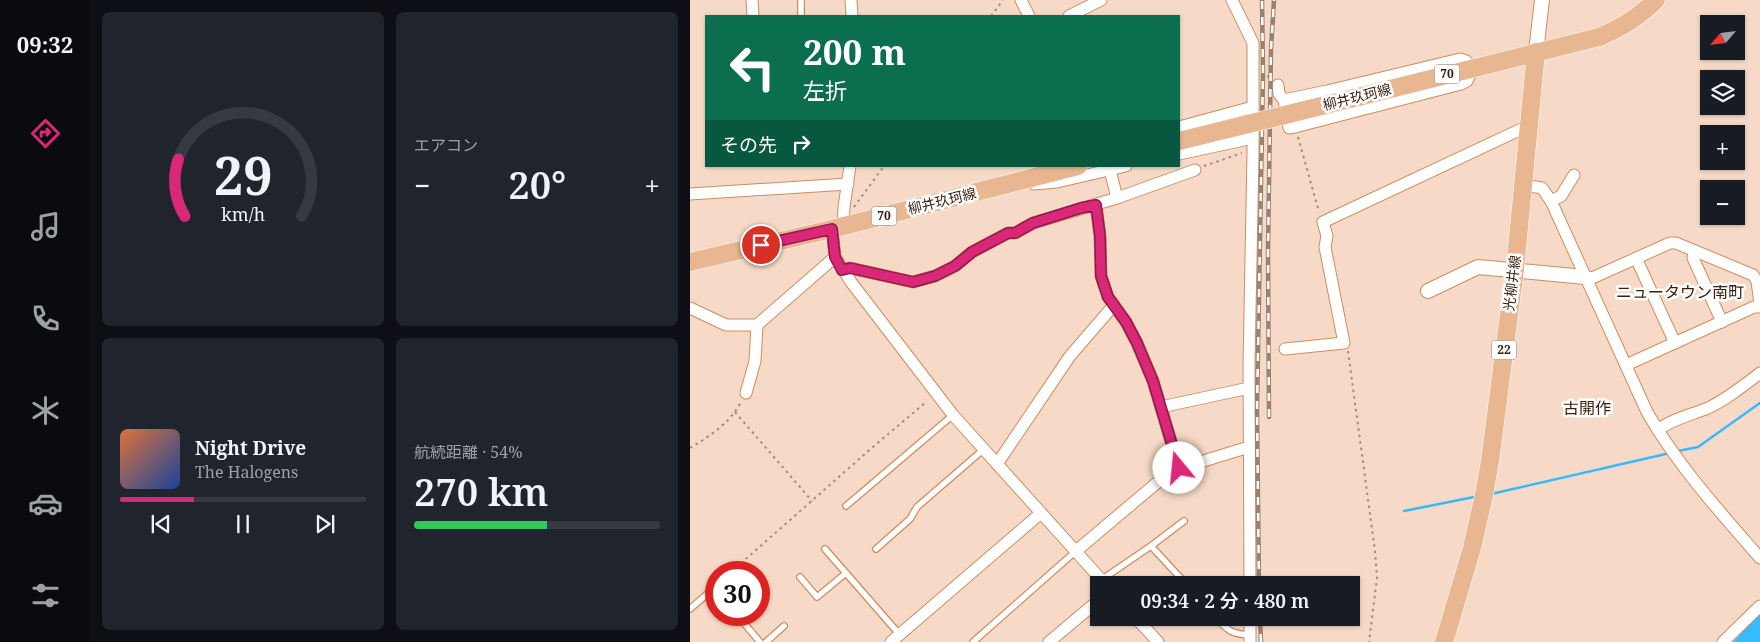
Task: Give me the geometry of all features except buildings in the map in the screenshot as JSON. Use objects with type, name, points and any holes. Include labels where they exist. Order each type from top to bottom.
[{"type":"main road","points":[[1536,52],[1599,37],[1621,28],[1639,16],[1656,0]]},
{"type":"main road","name":"柳井玖珂線","points":[[1180,141],[1536,52]]},
{"type":"main road","name":"光柳井線","points":[[1444,642],[1472,548],[1484,495],[1514,269],[1536,52]]},
{"type":"main road","name":"柳井玖珂線","points":[[690,262],[843,222],[1074,167]]},
{"type":"street","points":[[752,0],[753,15]]},
{"type":"street","points":[[851,0],[852,15]]},
{"type":"street","points":[[1021,0],[1028,15]]},
{"type":"street","points":[[1071,15],[1101,0]]},
{"type":"street","points":[[1232,0],[1253,43],[1249,388],[1250,576]]},
{"type":"street","points":[[1536,52],[1542,0]]},
{"type":"street","points":[[1278,85],[1279,94],[1284,100],[1290,128],[1461,84],[1467,81],[1473,68],[1466,60],[1460,59],[1284,100]]},
{"type":"street","points":[[1180,127],[1253,107]]},
{"type":"street","points":[[1203,121],[1209,147]]},
{"type":"street","points":[[1285,349],[1344,343],[1325,247],[1326,236],[1323,222],[1530,125]]},
{"type":"street","points":[[1180,154],[1253,138]]},
{"type":"street","points":[[690,308],[726,325],[757,325],[835,257],[843,222],[850,167]]},
{"type":"street","points":[[1013,183],[1040,167]]},
{"type":"street","points":[[1013,183],[1057,182],[1122,167]]},
{"type":"street","points":[[1110,170],[1117,198]]},
{"type":"street","points":[[842,270],[850,268],[913,282],[935,276],[955,266],[972,252],[1008,233],[1015,233],[1033,223],[1096,205],[1195,170]]},
{"type":"street","points":[[1551,201],[1561,196],[1574,175]]},
{"type":"street","points":[[690,194],[848,184]]},
{"type":"street","points":[[1522,185],[1542,188],[1551,201],[1626,366],[1658,430],[1673,454],[1760,558]]},
{"type":"street","points":[[1096,205],[1100,236],[1101,276],[1108,297],[1126,322],[1153,381],[1179,468]]},
{"type":"street","points":[[1428,291],[1478,267],[1592,278],[1670,242],[1753,275],[1757,282],[1760,305],[1626,366]]},
{"type":"street","points":[[1695,251],[1693,258],[1722,322]]},
{"type":"street","points":[[835,257],[842,270],[953,415],[1099,576]]},
{"type":"street","points":[[1636,258],[1675,343]]},
{"type":"street","points":[[997,464],[1070,356],[1114,305]]},
{"type":"street","points":[[746,394],[755,361],[757,325]]},
{"type":"street","points":[[1658,430],[1666,423],[1708,407],[1729,396],[1760,374]]},
{"type":"street","points":[[1161,407],[1249,388]]},
{"type":"street","points":[[1076,551],[1171,471],[1249,447]]},
{"type":"street","points":[[896,638],[1041,513]]},
{"type":"street","points":[[1723,642],[1760,606]]},
{"type":"street","points":[[1049,642],[1090,608]]},
{"type":"street","points":[[1143,626],[1158,642]]},
{"type":"lane","points":[[801,0],[802,15]]},
{"type":"lane","points":[[846,506],[953,415]]},
{"type":"lane","points":[[876,549],[910,519],[918,506],[984,449]]},
{"type":"lane","points":[[1112,576],[1184,522]]},
{"type":"lane","points":[[1151,546],[1179,576]]},
{"type":"lane","points":[[825,549],[896,638]]},
{"type":"lane","points":[[973,642],[1076,551]]},
{"type":"lane","points":[[800,577],[817,597],[846,573]]},
{"type":"lane","points":[[690,609],[705,596]]},
{"type":"lane","points":[[746,626],[760,642]]},
{"type":"lane","points":[[766,642],[784,626]]},
{"type":"lane","points":[[1224,626],[1230,632],[1250,638]]},
{"type":"path","points":[[993,15],[1003,0]]},
{"type":"path","points":[[1253,64],[1278,85]]},
{"type":"path","points":[[1295,127],[1323,222]]},
{"type":"path","points":[[1195,170],[1243,153],[1253,153]]},
{"type":"path","points":[[843,222],[883,167]]},
{"type":"path","points":[[1344,343],[1348,350],[1375,551],[1377,578],[1369,642]]},
{"type":"path","points":[[690,448],[720,428],[736,412],[746,394]]},
{"type":"path","points":[[744,561],[925,403]]},
{"type":"path","points":[[736,412],[812,501]]},
{"type":"water","points":[[1760,613],[1760,642],[1733,642]]},
{"type":"waterway","points":[[1678,451],[1698,447],[1760,403]]},
{"type":"waterway","points":[[1491,494],[1670,453]]},
{"type":"waterway","points":[[1404,511],[1474,497]]},
{"type":"railway","points":[[1259,576],[1257,409],[1263,72],[1262,0]]},
{"type":"railway","points":[[1269,417],[1268,251],[1271,49],[1274,0]]},
{"type":"railway","points":[[1260,626],[1261,642]]},
{"type":"district","name":"ニュータウン南町","points":[[1680,292]]},
{"type":"district","name":"古開作","points":[[1587,408]]},
{"type":"route","points":[[761,245],[832,229],[835,257],[842,270],[850,268],[913,282],[935,276],[955,266],[972,252],[1008,233],[1015,233],[1033,223],[1096,205],[1100,236],[1101,276],[1108,297],[1126,322],[1153,381],[1179,468]]}]
